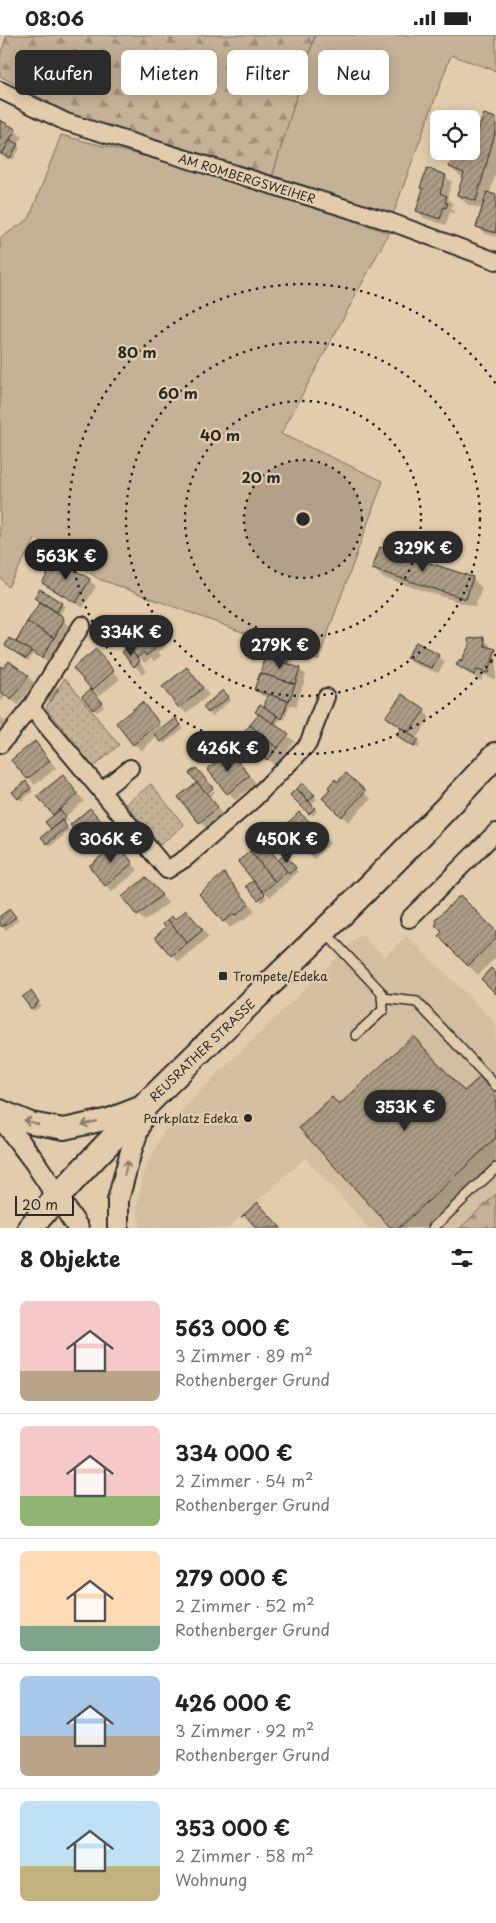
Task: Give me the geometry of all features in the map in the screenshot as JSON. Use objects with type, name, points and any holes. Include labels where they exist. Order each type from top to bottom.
[{"type":"main road","name":"REUSRATHER STRASSE","points":[[30,1228],[147,1105],[441,814],[496,755]]},
{"type":"street","name":"AM ROMBERGSWEIHER","points":[[0,90],[66,123],[391,222],[496,261]]},
{"type":"street","points":[[0,745],[31,707],[82,625]]},
{"type":"street","points":[[31,707],[167,870],[186,858],[254,799],[308,744],[326,697]]},
{"type":"street","points":[[101,791],[130,768]]},
{"type":"street","points":[[409,919],[496,832]]},
{"type":"street","points":[[0,1110],[31,1123],[64,1129],[109,1119],[147,1105]]},
{"type":"street","points":[[118,1228],[118,1200],[131,1151],[147,1105]]},
{"type":"street","points":[[0,1116],[34,1161],[78,1228]]},
{"type":"lane","points":[[324,931],[382,993],[382,1010],[356,1035]]},
{"type":"lane","points":[[382,998],[417,1002],[496,1086]]},
{"type":"lane","points":[[433,1228],[496,1169]]},
{"type":"shaded area","points":[[361,934],[384,957],[407,936],[496,1023],[496,1194],[460,1228],[369,1228],[305,1158],[228,1228],[140,1228],[137,1206],[145,1168],[163,1133],[195,1096]]},
{"type":"green space","points":[[7,35],[315,35],[308,58],[308,50],[227,50],[227,95],[297,95],[272,177],[72,115],[35,95],[111,95],[111,50],[15,50],[15,84],[0,76],[0,55]]},
{"type":"green space","points":[[315,35],[496,35],[496,71],[451,55],[392,217],[272,177],[297,95],[308,95],[308,58]]},
{"type":"green space","points":[[61,135],[174,164],[266,191],[389,233],[281,434],[383,481],[318,660],[99,579],[36,538],[8,587],[0,577],[0,238],[29,219]]},
{"type":"green space","points":[[65,678],[119,745],[93,767],[46,707]]},
{"type":"green space","points":[[151,784],[184,825],[160,845],[126,804]]},
{"type":"green space","points":[[496,1194],[496,1228],[460,1228]]},
{"type":"building","points":[[484,114],[496,118],[496,130],[476,201],[457,195],[464,173],[449,167],[452,160],[480,160],[480,125]]},
{"type":"building","points":[[0,120],[16,129],[2,154],[0,153]]},
{"type":"building","points":[[10,140],[18,144],[10,158],[2,154]]},
{"type":"building","points":[[427,168],[446,175],[440,193],[447,196],[445,203],[448,203],[446,208],[444,207],[440,219],[416,211],[423,189],[420,188]]},
{"type":"building","points":[[487,192],[496,195],[496,233],[476,227]]},
{"type":"building","points":[[380,547],[473,577],[466,599],[372,569]]},
{"type":"building","points":[[57,559],[90,579],[76,603],[42,583]]},
{"type":"building","points":[[40,589],[62,603],[57,612],[34,598]]},
{"type":"building","points":[[40,602],[61,615],[64,620],[54,638],[27,622]]},
{"type":"building","points":[[137,617],[143,618],[160,639],[152,645],[155,649],[146,656],[144,652],[137,658],[120,637],[126,632],[127,626]]},
{"type":"building","points":[[27,622],[54,638],[42,658],[16,642]]},
{"type":"building","points":[[484,637],[485,646],[496,649],[492,659],[496,660],[495,663],[491,662],[488,673],[477,670],[474,675],[456,665],[460,659],[461,661],[469,646],[468,639]]},
{"type":"building","points":[[9,638],[31,651],[26,659],[5,646]]},
{"type":"building","points":[[416,642],[439,655],[432,668],[406,658]]},
{"type":"building","points":[[269,645],[291,652],[288,664],[265,656]]},
{"type":"building","points":[[128,647],[140,661],[134,667],[122,652]]},
{"type":"building","points":[[96,649],[114,671],[92,690],[73,668]]},
{"type":"building","points":[[265,656],[300,668],[295,684],[260,673]]},
{"type":"building","points":[[9,661],[29,676],[11,700],[0,691],[0,666],[3,668]]},
{"type":"building","points":[[187,667],[203,688],[179,708],[162,687]]},
{"type":"building","points":[[260,673],[295,684],[289,701],[254,690]]},
{"type":"building","points":[[91,689],[102,702],[93,710],[82,696]]},
{"type":"building","points":[[223,690],[229,697],[208,713],[203,707]]},
{"type":"building","points":[[268,694],[288,701],[282,719],[264,707]]},
{"type":"building","points":[[402,694],[425,710],[408,733],[385,717]]},
{"type":"building","points":[[142,702],[160,723],[133,745],[116,723]]},
{"type":"building","points":[[260,704],[278,716],[273,724],[255,712]]},
{"type":"building","points":[[259,714],[289,734],[277,748],[250,725]]},
{"type":"building","points":[[176,718],[181,725],[161,742],[155,735]]},
{"type":"building","points":[[250,725],[277,748],[267,760],[240,737]]},
{"type":"building","points":[[401,728],[418,740],[413,747],[396,736]]},
{"type":"building","points":[[238,735],[255,749],[249,756],[232,742]]},
{"type":"building","points":[[35,741],[50,761],[27,779],[11,760]]},
{"type":"building","points":[[230,751],[250,776],[227,794],[207,769]]},
{"type":"building","points":[[196,768],[213,788],[206,794],[189,773]]},
{"type":"building","points":[[346,773],[366,791],[341,817],[322,798],[330,790],[328,787],[335,779],[337,782]]},
{"type":"building","points":[[63,775],[78,794],[53,815],[37,796]]},
{"type":"building","points":[[26,781],[31,788],[18,799],[12,792]]},
{"type":"building","points":[[197,782],[218,807],[199,823],[178,797]]},
{"type":"building","points":[[302,783],[315,795],[309,801],[297,789]]},
{"type":"building","points":[[296,789],[315,808],[309,814],[290,795]]},
{"type":"building","points":[[90,808],[107,828],[87,845],[81,843],[78,835],[70,825]]},
{"type":"building","points":[[60,810],[66,816],[51,829],[45,822]]},
{"type":"building","points":[[299,812],[324,835],[307,853],[282,829]]},
{"type":"building","points":[[62,820],[67,827],[47,844],[41,837]]},
{"type":"building","points":[[263,841],[287,871],[275,882],[250,851]]},
{"type":"building","points":[[117,843],[133,863],[105,886],[89,866]]},
{"type":"building","points":[[250,851],[275,882],[263,892],[238,862]]},
{"type":"building","points":[[285,855],[296,868],[289,874],[278,860]]},
{"type":"building","points":[[224,873],[249,904],[236,915],[234,914],[223,922],[199,894]]},
{"type":"building","points":[[146,877],[162,895],[137,916],[122,897]]},
{"type":"building","points":[[253,881],[265,894],[258,900],[246,886]]},
{"type":"building","points":[[458,897],[462,897],[496,931],[496,938],[468,966],[438,936],[442,932],[435,925],[437,923],[436,919]]},
{"type":"building","points":[[10,909],[16,917],[2,927],[0,925],[0,916]]},
{"type":"building","points":[[186,910],[203,930],[187,943],[168,920],[172,916],[175,920]]},
{"type":"building","points":[[168,920],[187,943],[171,956],[155,937],[166,927],[163,924]]},
{"type":"building","points":[[491,968],[496,973],[496,994],[481,979]]},
{"type":"building","points":[[31,991],[39,1002],[31,1009],[22,997]]},
{"type":"building","points":[[413,1036],[464,1091],[480,1077],[496,1094],[496,1138],[399,1228],[391,1228],[299,1128],[332,1097],[339,1105]]},
{"type":"building","points":[[258,1202],[281,1228],[256,1228],[245,1215],[241,1217]]},
{"type":"place","name":"Trompete/Edeka","points":[[223,976]]},
{"type":"place","name":"Parkplatz Edeka","points":[[248,1118]]}]
